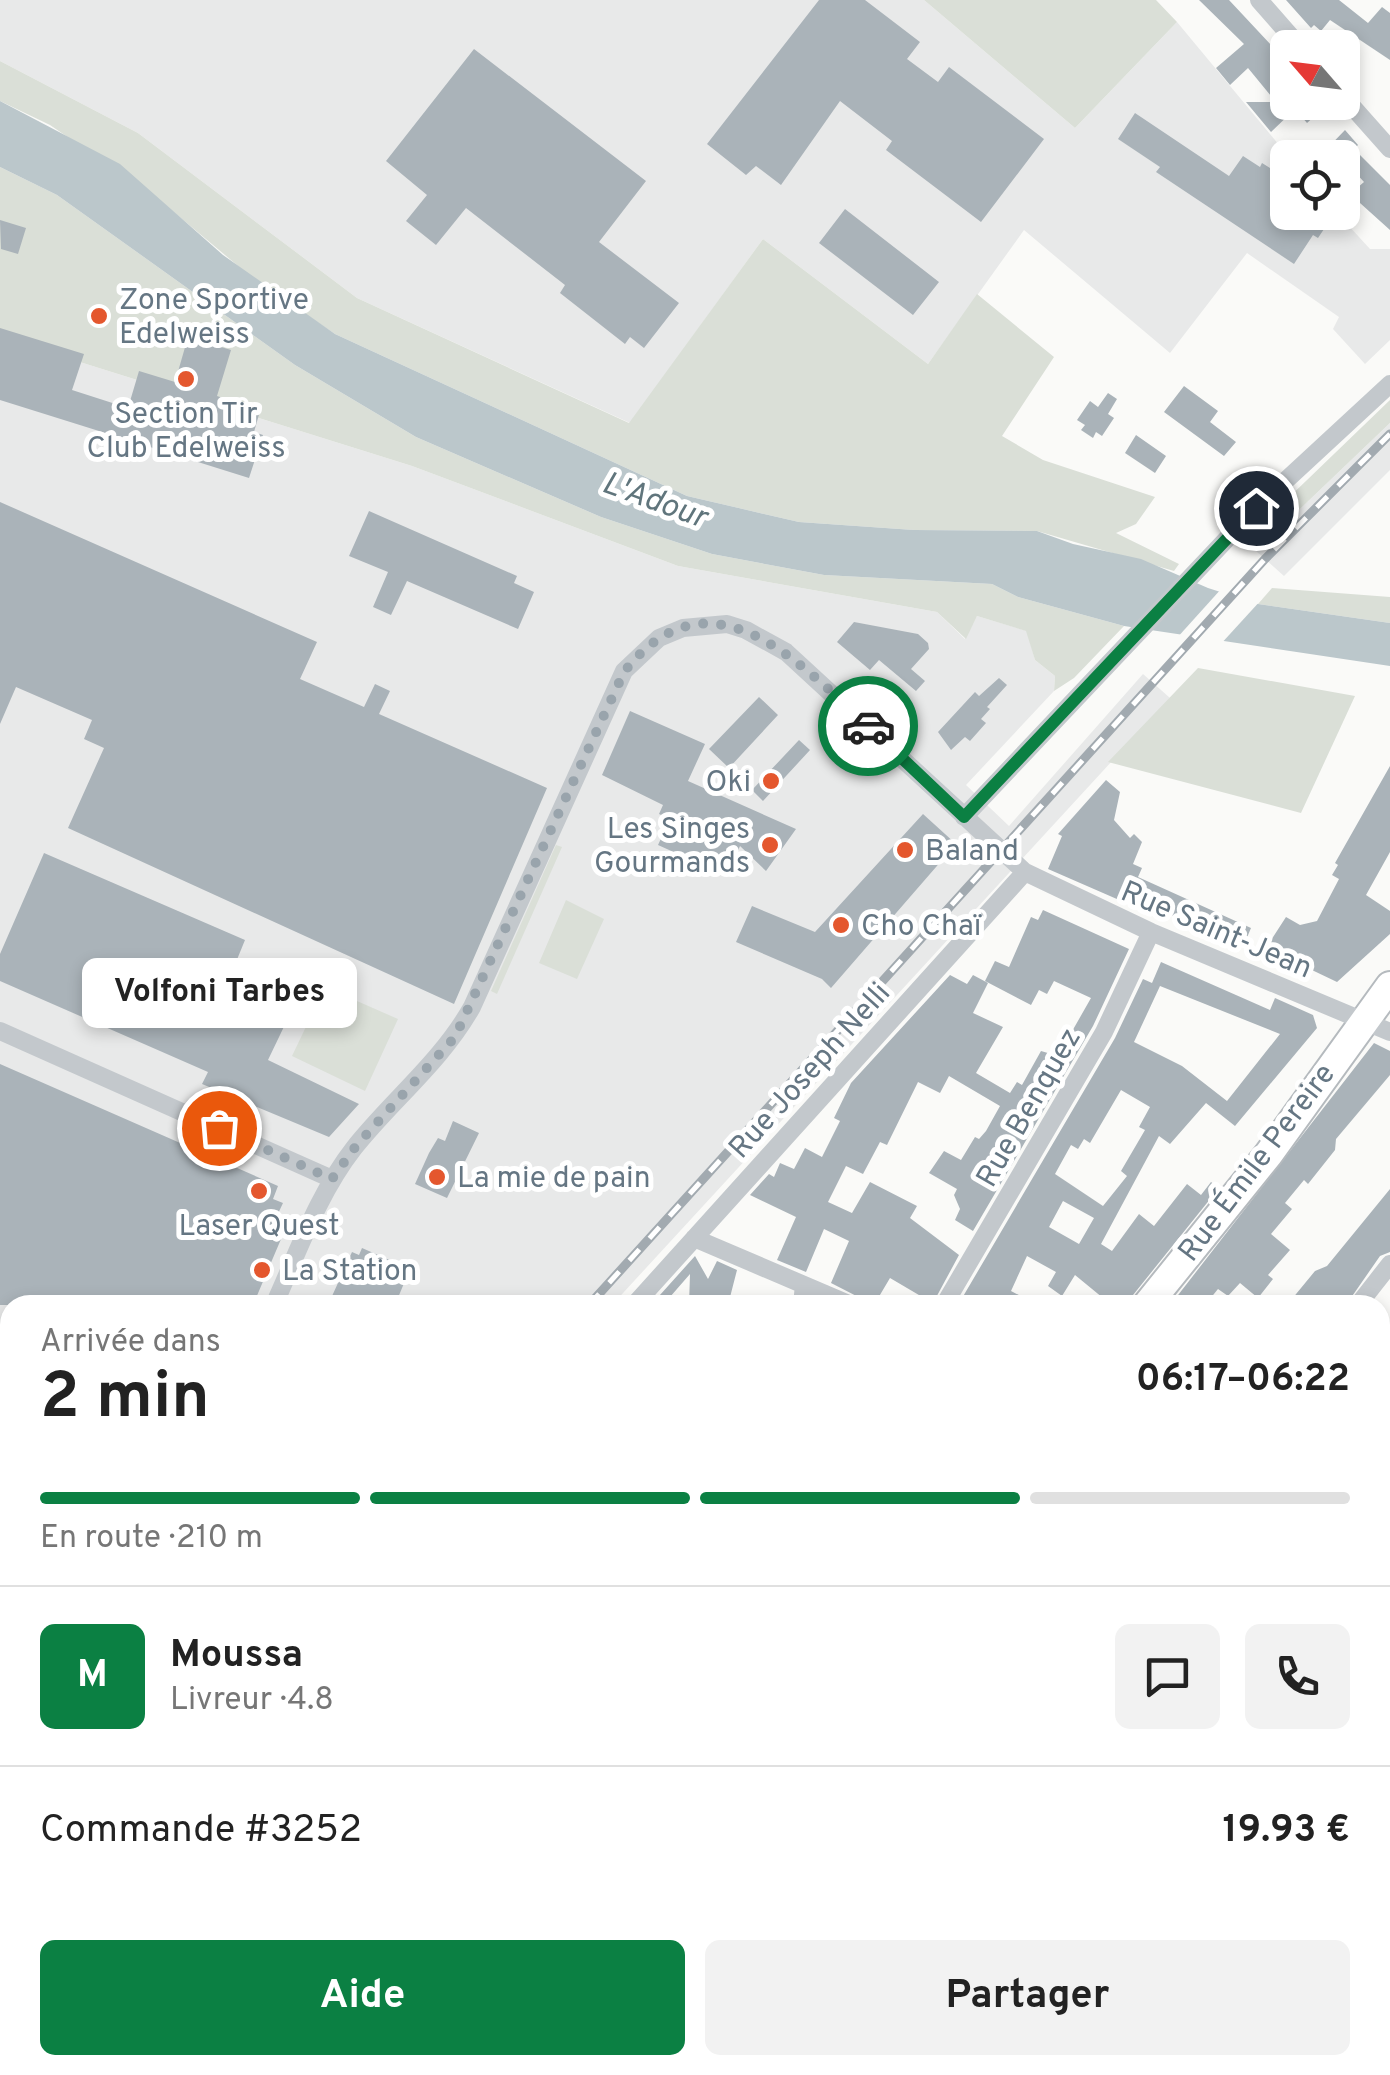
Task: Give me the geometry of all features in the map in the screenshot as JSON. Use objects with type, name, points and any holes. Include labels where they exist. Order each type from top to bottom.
[{"type":"main road","name":"Rue Émile Pereire","points":[[1156,1295],[1268,1155],[1363,1018],[1390,986]]},
{"type":"street","points":[[1259,0],[1285,30]]},
{"type":"street","points":[[1360,115],[1390,149]]},
{"type":"street","points":[[964,817],[1256,508],[1390,384]]},
{"type":"street","name":"Rue Saint-Jean","points":[[279,1295],[332,1179],[356,1146],[455,1037],[624,672],[659,638],[683,628],[727,624],[768,640],[829,689],[1025,872],[1151,932],[1390,1032]]},
{"type":"street","name":"Rue Joseph Nelli","points":[[643,1295],[1025,872]]},
{"type":"street","name":"Rue Benquez","points":[[950,1295],[1104,1032],[1151,932]]},
{"type":"street","points":[[0,1031],[332,1179]]},
{"type":"street","points":[[694,1238],[828,1295]]},
{"type":"street","points":[[1366,1295],[1390,1264]]},
{"type":"street","points":[[803,1295],[804,1285]]},
{"type":"street","points":[[254,2075],[274,2075]]},
{"type":"shaded area","points":[[0,0],[924,0],[1075,128],[1177,22],[1275,140],[1270,140],[1270,230],[1353,230],[1370,249],[1390,249],[1390,340],[1365,364],[1333,329],[1339,317],[1247,253],[1170,353],[1024,230],[928,364],[763,239],[630,423],[357,298],[138,133],[0,61]]},
{"type":"shaded area","points":[[924,0],[1156,0],[1177,22],[1075,128]]},
{"type":"shaded area","points":[[0,61],[138,133],[357,298],[629,423],[763,239],[928,364],[977,294],[1054,357],[1002,436],[1043,460],[1155,497],[1136,524],[1116,533],[1179,564],[1174,571],[1037,531],[914,530],[799,522],[687,496],[335,334],[256,281],[157,198],[50,125],[0,101]]},
{"type":"shaded area","points":[[0,167],[57,195],[295,365],[416,437],[601,517],[712,554],[824,575],[992,584],[1018,597],[1124,626],[1074,678],[1054,691],[1055,676],[1035,660],[1026,631],[977,616],[966,639],[937,612],[678,566],[412,466],[0,337]]},
{"type":"shaded area","points":[[0,337],[412,466],[678,566],[937,612],[965,639],[977,616],[1027,631],[1035,660],[1055,676],[1054,691],[966,785],[1009,826],[1143,674],[1170,698],[621,1295],[0,1295]]},
{"type":"shaded area","points":[[1390,400],[1390,423],[1256,551],[1251,534]]},
{"type":"shaded area","points":[[1390,423],[1390,470],[1284,576],[1256,551]]},
{"type":"shaded area","points":[[1272,588],[1390,597],[1390,623],[1258,604]]},
{"type":"shaded area","points":[[1198,668],[1355,696],[1301,813],[1108,762]]},
{"type":"shaded area","points":[[556,845],[562,847],[497,994],[491,991]]},
{"type":"shaded area","points":[[566,900],[604,919],[577,979],[539,963]]},
{"type":"shaded area","points":[[325,987],[398,1019],[365,1091],[292,1056]]},
{"type":"water","name":"L'Adour","points":[[0,101],[120,164],[223,255],[335,334],[687,496],[799,522],[914,530],[1037,531],[1073,544],[1141,559],[1208,588],[1258,604],[1390,623],[1390,666],[1124,626],[1018,597],[992,584],[824,575],[712,554],[601,517],[416,437],[295,365],[57,195],[0,167]]},
{"type":"pier","points":[[1222,588],[1262,599],[1219,646],[1176,639]]},
{"type":"building","points":[[819,0],[865,0],[920,42],[907,59],[938,82],[949,67],[1044,139],[981,222],[886,150],[892,141],[840,101],[781,185],[756,166],[746,175],[707,144]]},
{"type":"building","points":[[1199,0],[1229,0],[1270,44],[1270,95],[1248,68],[1230,85],[1216,68],[1244,44]]},
{"type":"building","points":[[1286,0],[1339,0],[1368,23],[1382,7],[1390,13],[1390,60],[1360,40],[1360,30],[1345,30],[1330,20],[1322,30],[1314,25],[1311,28]]},
{"type":"building","points":[[474,49],[646,181],[599,242],[679,303],[644,348],[630,337],[625,344],[560,293],[565,285],[466,208],[436,245],[406,221],[427,195],[386,161]]},
{"type":"building","points":[[1246,102],[1270,102],[1270,120],[1284,120],[1271,132]]},
{"type":"building","points":[[1135,113],[1229,176],[1243,156],[1260,167],[1262,163],[1270,168],[1270,230],[1323,230],[1318,238],[1313,235],[1294,264],[1156,172],[1160,167],[1118,139]]},
{"type":"building","points":[[1345,130],[1354,140],[1335,140]]},
{"type":"building","points":[[1360,155],[1390,185],[1390,230],[1360,203],[1360,185],[1364,182],[1360,178]]},
{"type":"building","points":[[845,209],[939,282],[913,315],[819,243]]},
{"type":"building","points":[[0,220],[26,228],[18,254],[1,249]]},
{"type":"building","points":[[0,328],[84,354],[72,390],[128,408],[139,371],[175,382],[188,337],[231,350],[217,396],[260,411],[254,432],[263,435],[249,478],[0,400]]},
{"type":"building","points":[[1184,386],[1218,411],[1210,422],[1236,442],[1224,456],[1164,412]]},
{"type":"building","points":[[1108,393],[1117,399],[1108,414],[1114,418],[1102,436],[1096,432],[1093,438],[1081,430],[1085,425],[1077,420],[1090,401],[1098,407]]},
{"type":"building","points":[[1136,435],[1166,456],[1155,473],[1125,453]]},
{"type":"building","points":[[0,502],[317,642],[300,679],[364,707],[375,684],[390,691],[379,714],[547,788],[454,1004],[68,828],[104,748],[84,739],[92,720],[16,687],[0,724]]},
{"type":"building","points":[[369,511],[517,576],[514,583],[534,592],[518,629],[407,581],[391,615],[373,607],[388,572],[349,556]]},
{"type":"building","points":[[854,622],[918,634],[928,643],[929,649],[911,669],[925,681],[916,691],[879,660],[870,670],[837,642]]},
{"type":"building","points":[[999,678],[1007,685],[987,707],[990,709],[981,719],[986,723],[970,741],[965,737],[951,750],[938,732],[975,692],[979,696]]},
{"type":"building","points":[[759,697],[778,715],[729,768],[709,749]]},
{"type":"building","points":[[630,711],[705,744],[688,781],[796,829],[766,871],[740,846],[727,876],[658,845],[670,819],[659,814],[663,805],[602,775]]},
{"type":"building","points":[[799,740],[810,750],[763,801],[752,790]]},
{"type":"building","points":[[1390,766],[1390,852],[1366,895],[1390,911],[1390,934],[1337,982],[1266,948],[1286,917],[1300,925],[1317,921],[1339,879],[1332,875],[1338,865],[1335,863]]},
{"type":"building","points":[[1106,780],[1120,792],[1114,820],[1130,838],[1134,834],[1142,842],[1133,864],[1142,868],[1138,877],[1251,928],[1243,947],[1129,896],[1126,903],[1048,869],[1062,836],[1058,834]]},
{"type":"building","points":[[923,814],[956,844],[831,988],[822,979],[736,942],[752,906],[815,932]]},
{"type":"building","points":[[44,853],[245,940],[236,962],[302,989],[268,1060],[359,1104],[329,1137],[202,1084],[208,1072],[0,981],[0,954]]},
{"type":"building","points":[[1043,910],[1129,949],[1093,1026],[973,1231],[955,1220],[960,1209],[954,1195],[957,1189],[929,1173],[944,1151],[961,1160],[975,1137],[979,1139],[986,1131],[1000,1106],[949,1076],[940,1093],[918,1082],[887,1145],[880,1142],[863,1174],[846,1166],[828,1202],[852,1213],[870,1182],[917,1206],[910,1218],[959,1255],[937,1295],[919,1295],[890,1278],[880,1295],[854,1295],[831,1283],[849,1241],[824,1229],[806,1272],[777,1260],[796,1217],[750,1195],[769,1174],[774,1177],[780,1163],[794,1169],[805,1148],[822,1157],[840,1121],[834,1118],[851,1083],[950,975],[967,984],[973,975],[988,983],[973,1013],[1003,1027],[976,1073],[1010,1093],[1017,1082],[1022,1085],[1041,1051],[1058,1056],[1091,998],[1054,981],[1047,994],[1039,990],[1031,1005],[985,981],[995,961],[1009,967],[1031,917],[1038,920]]},
{"type":"building","points":[[1161,962],[1270,1010],[1275,998],[1313,1015],[1317,1028],[1235,1126],[1206,1103],[1170,1144],[1159,1136],[1101,1244],[1112,1251],[1139,1214],[1154,1226],[1187,1184],[1201,1195],[1211,1182],[1219,1188],[1133,1295],[1099,1295],[1075,1275],[1061,1295],[1048,1286],[1056,1272],[1027,1256],[1011,1291],[1019,1295],[964,1295],[1115,1038],[1143,979],[1152,983]],"holes":[[[1160,986],[1280,1034],[1227,1101],[1182,1066],[1134,1042]],[[1121,1090],[1150,1107],[1139,1127],[1145,1130],[1121,1171],[1127,1176],[1103,1206],[1055,1174],[1071,1145],[1078,1149],[1084,1139],[1090,1143]],[[1063,1201],[1094,1218],[1079,1244],[1049,1227]]]},
{"type":"building","points":[[1374,1043],[1390,1051],[1390,1075],[1336,1139],[1335,1150],[1308,1184],[1304,1180],[1285,1203],[1292,1209],[1271,1234],[1290,1250],[1268,1275],[1273,1279],[1260,1295],[1254,1295],[1240,1283],[1229,1295],[1218,1289],[1213,1295],[1178,1295]]},
{"type":"building","points":[[0,1064],[278,1186],[273,1199],[283,1203],[275,1220],[287,1225],[257,1295],[0,1295]]},
{"type":"building","points":[[453,1121],[479,1133],[447,1198],[415,1184],[438,1138],[445,1141]]},
{"type":"building","points":[[1390,1189],[1390,1252],[1380,1256],[1353,1295],[1295,1295],[1315,1271],[1327,1266]]},
{"type":"building","points":[[362,1248],[401,1265],[398,1272],[407,1276],[399,1295],[333,1295],[352,1252],[359,1255]]},
{"type":"building","points":[[695,1256],[708,1279],[717,1261],[737,1270],[731,1295],[689,1295],[690,1274],[672,1295],[660,1295]]},
{"type":"railway","points":[[598,1295],[1265,559],[1390,434]]},
{"type":"way so far","points":[[219,1128],[332,1179],[356,1146],[455,1037],[624,672],[639,653],[659,638],[707,624],[727,624],[746,630],[786,652],[868,726]]},
{"type":"place","name":"Zone Sportive Edelweiss","points":[[99,316]]},
{"type":"place","name":"Section Tir Club Edelweiss","points":[[186,379]]},
{"type":"place","name":"Oki","points":[[771,781]]},
{"type":"place","name":"Les Singes Gourmands","points":[[770,845]]},
{"type":"place","name":"Baland","points":[[905,850]]},
{"type":"place","name":"Cho Chaï","points":[[841,925]]},
{"type":"place","name":"Volfoni Tarbes","points":[[219,1128]]},
{"type":"place","name":"La mie de pain","points":[[437,1177]]},
{"type":"place","name":"Laser Quest","points":[[259,1191]]},
{"type":"place","name":"La Station","points":[[262,1270]]},
{"type":"route","points":[[868,726],[964,817],[1256,508]]}]
